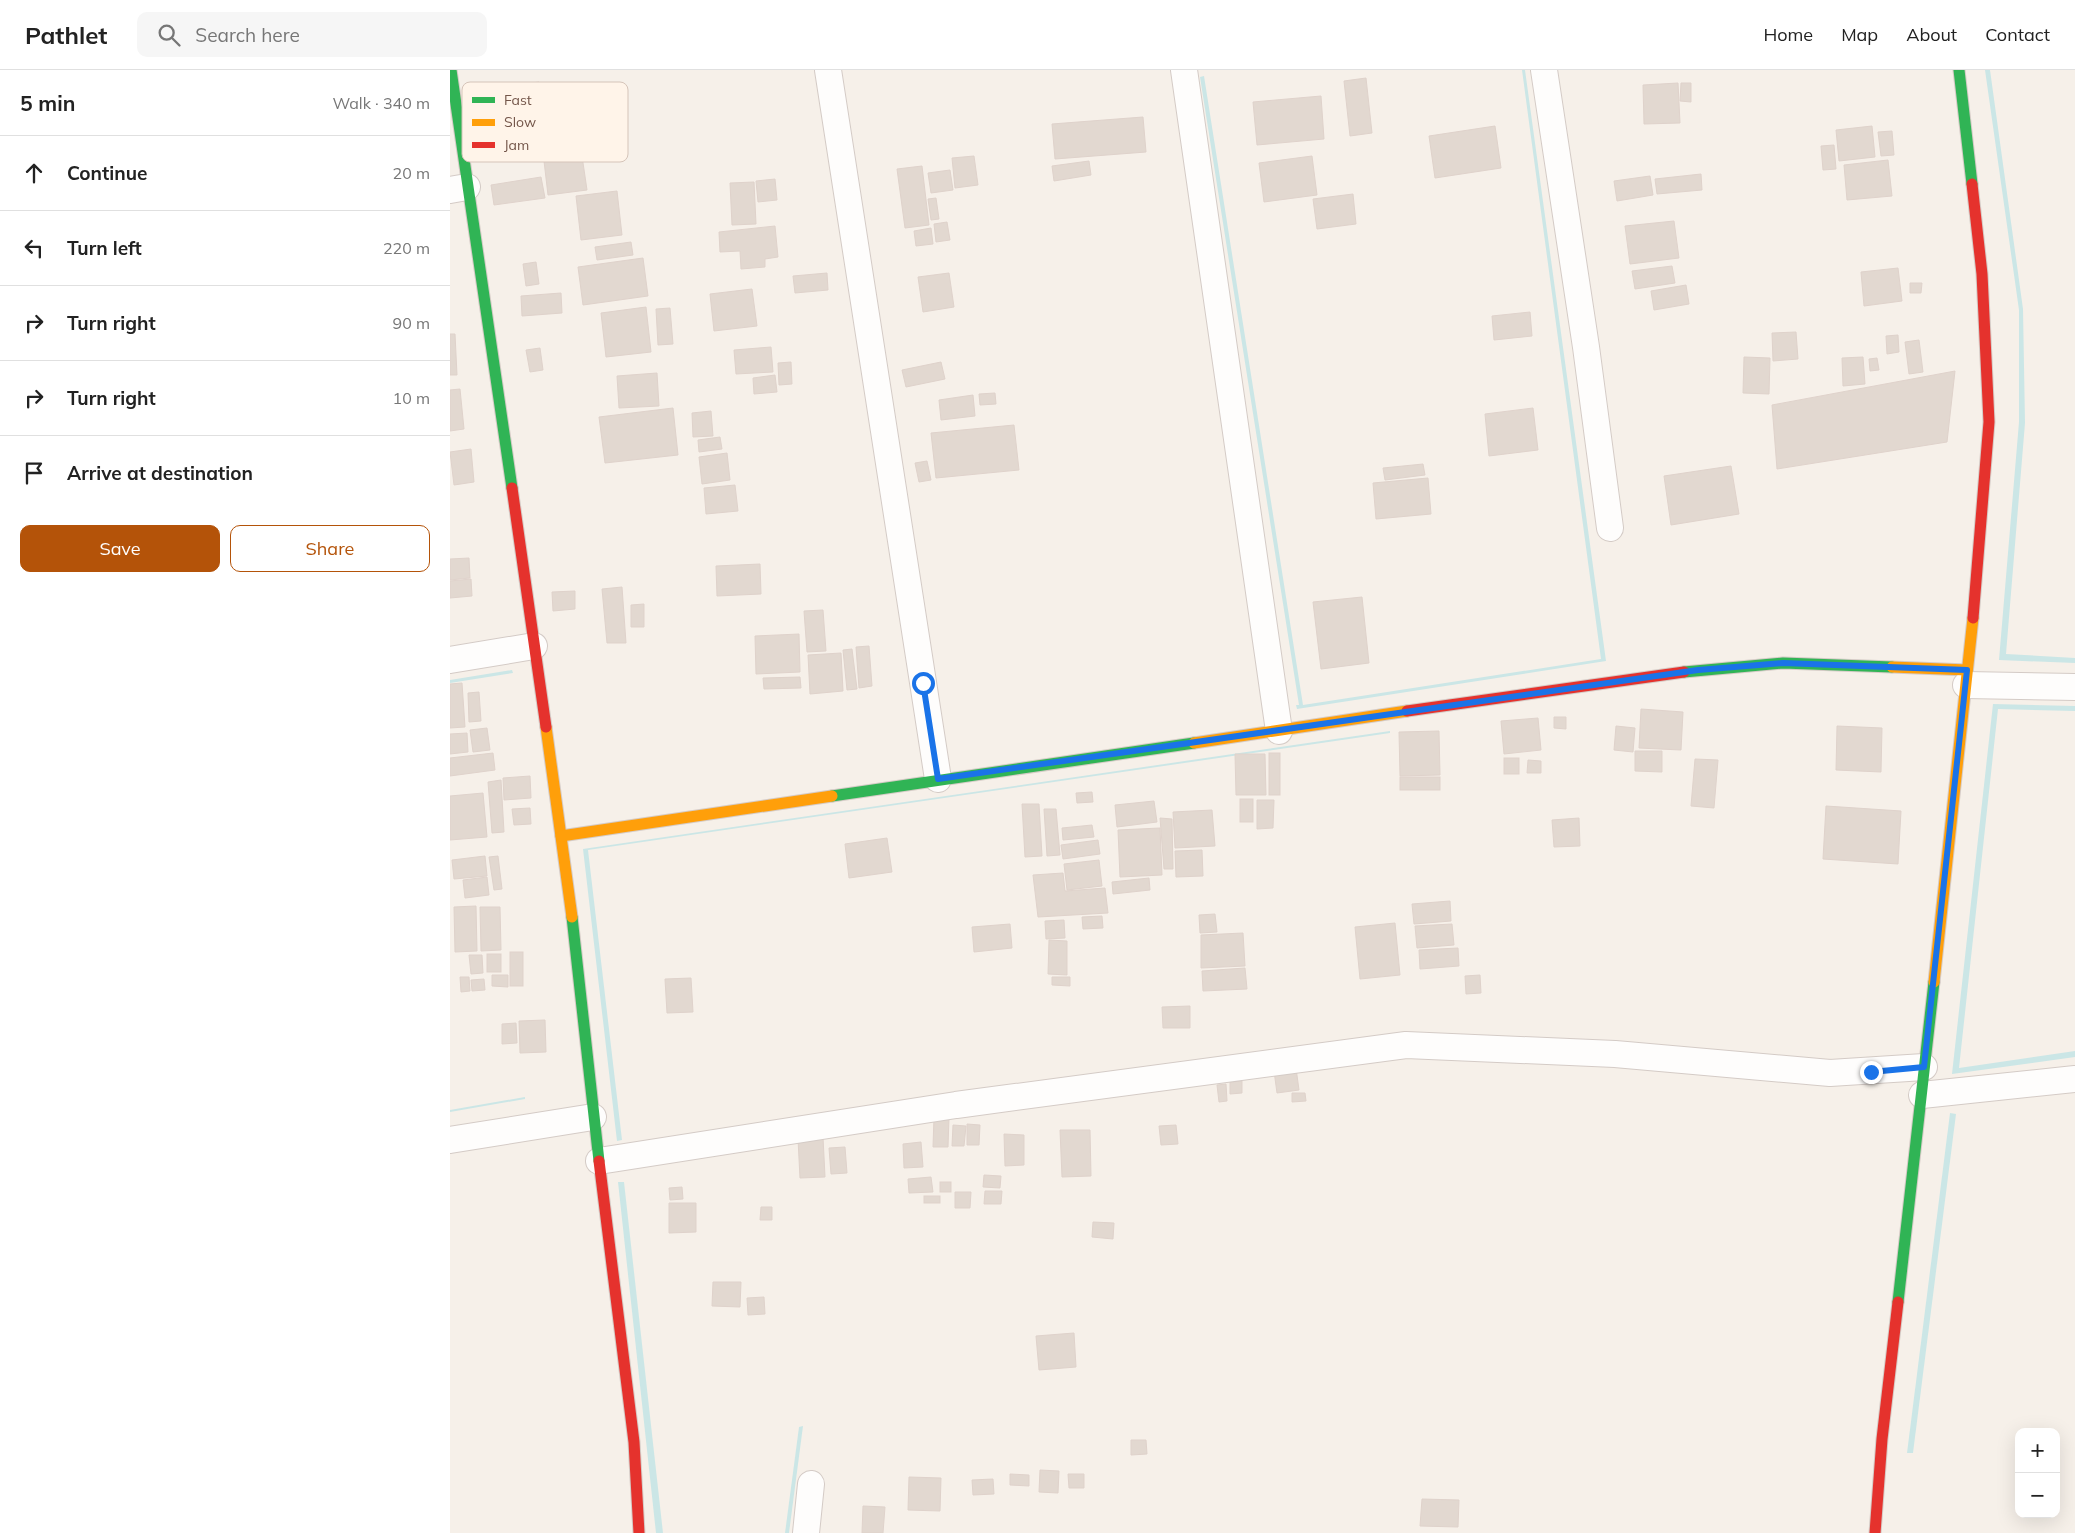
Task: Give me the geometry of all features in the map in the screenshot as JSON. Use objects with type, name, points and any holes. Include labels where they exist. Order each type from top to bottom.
[{"type":"street","points":[[450,70],[459,189],[534,646],[561,836],[593,1117],[634,1442],[639,1533]]},
{"type":"street","points":[[828,70],[938,779]]},
{"type":"street","points":[[1184,70],[1280,731]]},
{"type":"street","points":[[1544,70],[1586,347],[1610,528]]},
{"type":"street","points":[[1875,1533],[1882,1439],[1922,1095],[1966,677],[1989,422],[1982,274],[1959,70]]},
{"type":"street","points":[[450,660],[534,646]]},
{"type":"street","points":[[561,836],[938,779],[1698,670],[1783,663],[2075,686]]},
{"type":"street","points":[[599,1161],[956,1105],[1406,1045],[1615,1054],[1830,1073],[1924,1067]]},
{"type":"street","points":[[1922,1095],[2075,1079]]},
{"type":"street","points":[[450,1140],[593,1117]]},
{"type":"street","points":[[806,1533],[811,1484]]},
{"type":"water","points":[[1522,70],[1525,70],[1606,661],[1297,709],[1296,705],[1299,705],[1200,77],[1204,76],[1303,705],[1601,659]]},
{"type":"water","points":[[1985,70],[1990,70],[2023,309],[2025,423],[2006,654],[2075,658],[2075,663],[1999,660],[2019,422],[2019,310]]},
{"type":"water","points":[[512,670],[513,673],[450,683],[450,680]]},
{"type":"water","points":[[1993,704],[2075,706],[2075,711],[1998,709],[1959,1068],[2075,1051],[2075,1057],[1952,1074]]},
{"type":"water","points":[[1390,731],[1390,733],[588,850],[622,1140],[617,1141],[583,849]]},
{"type":"water","points":[[525,1097],[525,1099],[450,1112],[450,1110]]},
{"type":"water","points":[[1950,1113],[1956,1114],[1913,1453],[1907,1453]]},
{"type":"water","points":[[618,1182],[624,1182],[663,1533],[656,1533]]},
{"type":"water","points":[[803,1426],[789,1533],[785,1533],[799,1427]]},
{"type":"building","points":[[1366,78],[1372,133],[1350,136],[1344,81]]},
{"type":"building","points":[[1678,83],[1680,123],[1644,124],[1643,85]]},
{"type":"building","points":[[1681,83],[1691,83],[1691,102],[1680,101]]},
{"type":"building","points":[[1321,96],[1324,139],[1257,145],[1253,102]]},
{"type":"building","points":[[1143,117],[1146,152],[1055,159],[1052,124]]},
{"type":"building","points":[[1495,126],[1501,168],[1435,178],[1429,136]]},
{"type":"building","points":[[1872,126],[1875,157],[1839,161],[1836,130]]},
{"type":"building","points":[[1892,131],[1894,155],[1881,156],[1878,132]]},
{"type":"building","points":[[1834,145],[1836,169],[1823,170],[1821,146]]},
{"type":"building","points":[[974,156],[978,185],[955,188],[952,158]]},
{"type":"building","points":[[1312,156],[1317,195],[1264,202],[1259,163]]},
{"type":"building","points":[[1888,160],[1892,196],[1847,200],[1844,165]]},
{"type":"building","points":[[1089,161],[1091,175],[1054,181],[1052,166]]},
{"type":"building","points":[[544,162],[583,162],[587,190],[548,195]]},
{"type":"building","points":[[922,166],[929,225],[905,228],[897,169]]},
{"type":"building","points":[[950,170],[953,190],[931,193],[928,173]]},
{"type":"building","points":[[1701,174],[1702,190],[1657,194],[1655,179]]},
{"type":"building","points":[[1650,176],[1653,195],[1617,201],[1614,181]]},
{"type":"building","points":[[541,177],[545,198],[494,205],[491,185]]},
{"type":"building","points":[[775,179],[777,200],[758,202],[756,181]]},
{"type":"building","points":[[754,182],[756,224],[732,225],[730,183]]},
{"type":"building","points":[[617,191],[622,235],[581,240],[576,196]]},
{"type":"building","points":[[1353,194],[1356,224],[1317,229],[1313,199]]},
{"type":"building","points":[[936,198],[939,219],[931,220],[928,199]]},
{"type":"building","points":[[1674,221],[1679,258],[1630,264],[1625,226]]},
{"type":"building","points":[[947,222],[950,240],[936,242],[934,224]]},
{"type":"building","points":[[775,226],[778,257],[765,259],[765,267],[741,269],[740,251],[720,252],[719,232]]},
{"type":"building","points":[[931,228],[933,244],[916,246],[914,231]]},
{"type":"building","points":[[631,242],[633,255],[597,260],[595,247]]},
{"type":"building","points":[[643,258],[648,296],[583,305],[578,267]]},
{"type":"building","points":[[536,262],[539,284],[526,286],[523,264]]},
{"type":"building","points":[[1672,266],[1675,283],[1635,289],[1632,271]]},
{"type":"building","points":[[1898,268],[1902,301],[1864,306],[1861,272]]},
{"type":"building","points":[[827,273],[828,290],[795,293],[793,276]]},
{"type":"building","points":[[949,273],[954,307],[923,312],[918,277]]},
{"type":"building","points":[[1910,283],[1922,283],[1921,293],[1910,293]]},
{"type":"building","points":[[1686,285],[1689,304],[1654,310],[1651,291]]},
{"type":"building","points":[[752,289],[757,326],[714,331],[710,294]]},
{"type":"building","points":[[561,293],[562,313],[522,316],[521,296]]},
{"type":"building","points":[[646,307],[651,352],[606,357],[601,313]]},
{"type":"building","points":[[670,308],[673,344],[658,345],[656,309]]},
{"type":"building","points":[[1530,312],[1532,336],[1494,340],[1492,316]]},
{"type":"building","points":[[1796,332],[1798,359],[1773,361],[1772,333]]},
{"type":"building","points":[[450,334],[455,334],[457,375],[450,375]]},
{"type":"building","points":[[1898,335],[1899,352],[1887,354],[1886,336]]},
{"type":"building","points":[[1919,340],[1923,372],[1909,374],[1905,342]]},
{"type":"building","points":[[771,347],[773,372],[736,374],[734,350]]},
{"type":"building","points":[[540,348],[543,370],[530,372],[526,350]]},
{"type":"building","points":[[1744,357],[1770,358],[1769,394],[1743,393]]},
{"type":"building","points":[[1863,357],[1865,384],[1843,386],[1842,358]]},
{"type":"building","points":[[1877,358],[1879,370],[1870,371],[1869,359]]},
{"type":"building","points":[[791,362],[792,384],[779,385],[778,363]]},
{"type":"building","points":[[941,362],[945,379],[906,387],[902,370]]},
{"type":"building","points":[[1955,371],[1947,442],[1777,469],[1772,405]]},
{"type":"building","points":[[657,373],[659,406],[619,408],[617,376]]},
{"type":"building","points":[[775,375],[777,392],[754,394],[753,378]]},
{"type":"building","points":[[460,389],[464,429],[450,431],[450,390]]},
{"type":"building","points":[[995,393],[996,404],[980,405],[979,394]]},
{"type":"building","points":[[973,395],[975,416],[941,420],[939,400]]},
{"type":"building","points":[[673,408],[678,455],[605,463],[599,417]]},
{"type":"building","points":[[1533,408],[1538,450],[1489,456],[1485,414]]},
{"type":"building","points":[[711,411],[713,436],[693,437],[692,413]]},
{"type":"building","points":[[1014,425],[1019,470],[936,478],[931,433]]},
{"type":"building","points":[[720,437],[722,449],[699,452],[698,440]]},
{"type":"building","points":[[471,449],[474,482],[454,485],[450,452]]},
{"type":"building","points":[[727,453],[730,480],[702,484],[699,457]]},
{"type":"building","points":[[927,461],[931,480],[919,482],[915,463]]},
{"type":"building","points":[[1423,464],[1425,475],[1385,480],[1383,468]]},
{"type":"building","points":[[1731,466],[1739,514],[1671,525],[1664,476]]},
{"type":"building","points":[[1428,478],[1431,514],[1376,519],[1373,483]]},
{"type":"building","points":[[735,485],[738,511],[706,514],[704,488]]},
{"type":"building","points":[[469,558],[470,578],[450,580],[450,559]]},
{"type":"building","points":[[760,564],[761,594],[717,596],[716,566]]},
{"type":"building","points":[[471,579],[472,596],[450,598],[450,581]]},
{"type":"building","points":[[622,587],[626,643],[607,643],[602,589]]},
{"type":"building","points":[[575,591],[575,609],[553,611],[552,592]]},
{"type":"building","points":[[1362,597],[1369,663],[1321,669],[1313,602]]},
{"type":"building","points":[[644,604],[644,627],[631,627],[631,605]]},
{"type":"building","points":[[823,610],[826,651],[807,652],[804,611]]},
{"type":"building","points":[[799,634],[800,672],[756,674],[755,636]]},
{"type":"building","points":[[869,646],[872,686],[859,688],[856,647]]},
{"type":"building","points":[[852,649],[857,689],[847,690],[843,650]]},
{"type":"building","points":[[841,653],[843,691],[810,694],[808,655]]},
{"type":"building","points":[[800,677],[801,688],[764,689],[763,678]]},
{"type":"building","points":[[462,683],[465,727],[450,728],[450,684]]},
{"type":"building","points":[[479,692],[481,721],[469,722],[468,693]]},
{"type":"building","points":[[1641,709],[1683,712],[1681,750],[1639,748]]},
{"type":"building","points":[[1554,717],[1566,717],[1566,729],[1554,728]]},
{"type":"building","points":[[1538,718],[1541,750],[1504,754],[1501,721]]},
{"type":"building","points":[[1616,726],[1635,728],[1633,752],[1614,750]]},
{"type":"building","points":[[1837,726],[1882,728],[1881,772],[1836,770]]},
{"type":"building","points":[[487,728],[490,750],[473,752],[470,730]]},
{"type":"building","points":[[1439,731],[1440,775],[1400,776],[1399,732]]},
{"type":"building","points":[[467,733],[468,752],[450,754],[450,734]]},
{"type":"building","points":[[1635,751],[1662,751],[1662,772],[1635,771]]},
{"type":"building","points":[[493,753],[495,770],[450,776],[450,758]]},
{"type":"building","points":[[1269,753],[1280,753],[1280,795],[1269,795]]},
{"type":"building","points":[[1235,754],[1265,754],[1266,795],[1236,795]]},
{"type":"building","points":[[1504,758],[1519,758],[1519,774],[1504,774]]},
{"type":"building","points":[[1695,759],[1718,760],[1714,808],[1691,806]]},
{"type":"building","points":[[1528,760],[1541,761],[1541,773],[1527,773]]},
{"type":"building","points":[[530,776],[531,798],[504,800],[503,778]]},
{"type":"building","points":[[1400,777],[1440,777],[1440,790],[1400,790]]},
{"type":"building","points":[[501,780],[504,832],[492,833],[488,782]]},
{"type":"building","points":[[1092,792],[1093,802],[1077,803],[1076,793]]},
{"type":"building","points":[[483,793],[487,837],[450,840],[450,796]]},
{"type":"building","points":[[1240,799],[1253,799],[1253,822],[1240,822]]},
{"type":"building","points":[[1257,800],[1274,800],[1273,828],[1257,829]]},
{"type":"building","points":[[1154,801],[1157,822],[1117,827],[1115,805]]},
{"type":"building","points":[[1022,804],[1039,804],[1042,856],[1025,857]]},
{"type":"building","points":[[1826,806],[1901,811],[1898,864],[1823,859]]},
{"type":"building","points":[[530,808],[531,824],[514,825],[512,809]]},
{"type":"building","points":[[1044,809],[1056,809],[1060,855],[1047,856]]},
{"type":"building","points":[[1212,810],[1215,846],[1175,848],[1173,812]]},
{"type":"building","points":[[1160,818],[1172,819],[1173,869],[1164,869]]},
{"type":"building","points":[[1579,818],[1580,846],[1554,847],[1552,820]]},
{"type":"building","points":[[1092,825],[1094,837],[1063,840],[1062,828]]},
{"type":"building","points":[[1160,828],[1162,875],[1120,877],[1118,830]]},
{"type":"building","points":[[887,838],[892,872],[849,878],[845,844]]},
{"type":"building","points":[[1098,840],[1100,854],[1063,859],[1061,845]]},
{"type":"building","points":[[1202,850],[1203,876],[1176,877],[1175,851]]},
{"type":"building","points":[[485,856],[487,876],[454,879],[452,860]]},
{"type":"building","points":[[498,856],[502,889],[494,890],[489,857]]},
{"type":"building","points":[[1099,860],[1102,886],[1067,890],[1064,864]]},
{"type":"building","points":[[1063,873],[1065,891],[1105,888],[1108,913],[1038,917],[1033,875]]},
{"type":"building","points":[[487,877],[489,895],[465,898],[463,880]]},
{"type":"building","points":[[1149,878],[1150,890],[1113,894],[1112,882]]},
{"type":"building","points":[[1450,901],[1451,921],[1414,924],[1412,904]]},
{"type":"building","points":[[476,906],[477,951],[455,952],[454,907]]},
{"type":"building","points":[[480,907],[500,907],[501,950],[481,951]]},
{"type":"building","points":[[1215,914],[1217,932],[1200,933],[1199,915]]},
{"type":"building","points":[[1102,916],[1103,928],[1083,929],[1082,917]]},
{"type":"building","points":[[1064,920],[1065,938],[1046,939],[1045,921]]},
{"type":"building","points":[[1395,923],[1400,975],[1360,979],[1355,927]]},
{"type":"building","points":[[1010,924],[1012,948],[974,952],[972,927]]},
{"type":"building","points":[[1452,924],[1454,945],[1417,948],[1415,926]]},
{"type":"building","points":[[1243,933],[1245,966],[1201,968],[1201,935]]},
{"type":"building","points":[[1049,940],[1067,941],[1067,975],[1048,974]]},
{"type":"building","points":[[1458,948],[1459,966],[1420,969],[1419,950]]},
{"type":"building","points":[[510,952],[523,952],[523,986],[510,986]]},
{"type":"building","points":[[487,954],[501,954],[501,972],[487,972]]},
{"type":"building","points":[[469,955],[482,955],[483,973],[471,974]]},
{"type":"building","points":[[1245,968],[1247,989],[1203,991],[1202,971]]},
{"type":"building","points":[[492,975],[508,975],[508,987],[492,986]]},
{"type":"building","points":[[1480,975],[1481,993],[1466,994],[1465,976]]},
{"type":"building","points":[[460,977],[469,977],[470,991],[461,992]]},
{"type":"building","points":[[1052,977],[1070,977],[1070,986],[1052,985]]},
{"type":"building","points":[[691,978],[693,1012],[667,1013],[665,979]]},
{"type":"building","points":[[484,979],[485,990],[472,991],[471,980]]},
{"type":"building","points":[[1190,1006],[1190,1028],[1163,1028],[1162,1007]]},
{"type":"building","points":[[545,1020],[546,1052],[520,1053],[519,1021]]},
{"type":"building","points":[[516,1023],[517,1043],[502,1044],[502,1024]]},
{"type":"building","points":[[1296,1068],[1299,1090],[1277,1093],[1274,1071]]},
{"type":"building","points":[[1242,1081],[1242,1093],[1230,1094],[1230,1082]]},
{"type":"building","points":[[1226,1084],[1227,1101],[1219,1102],[1217,1085]]},
{"type":"building","points":[[1292,1093],[1305,1093],[1306,1101],[1292,1102]]},
{"type":"building","points":[[934,1117],[949,1117],[948,1147],[933,1147]]},
{"type":"building","points":[[967,1124],[980,1125],[979,1145],[967,1145]]},
{"type":"building","points":[[953,1125],[966,1126],[964,1146],[952,1146]]},
{"type":"building","points":[[1176,1125],[1178,1144],[1161,1145],[1159,1126]]},
{"type":"building","points":[[1060,1130],[1090,1130],[1091,1176],[1062,1177]]},
{"type":"building","points":[[1004,1134],[1024,1135],[1024,1165],[1005,1166]]},
{"type":"building","points":[[823,1137],[825,1177],[800,1178],[798,1139]]},
{"type":"building","points":[[921,1142],[923,1167],[904,1168],[903,1144]]},
{"type":"building","points":[[845,1147],[847,1173],[831,1174],[829,1148]]},
{"type":"building","points":[[984,1175],[1001,1176],[1000,1188],[983,1187]]},
{"type":"building","points":[[931,1177],[933,1192],[909,1193],[908,1179]]},
{"type":"building","points":[[940,1182],[951,1182],[951,1192],[940,1192]]},
{"type":"building","points":[[682,1187],[683,1199],[670,1200],[669,1188]]},
{"type":"building","points":[[985,1191],[1002,1191],[1001,1204],[984,1204]]},
{"type":"building","points":[[955,1192],[971,1192],[970,1208],[955,1208]]},
{"type":"building","points":[[924,1196],[940,1196],[940,1203],[924,1203]]},
{"type":"building","points":[[669,1203],[696,1203],[696,1232],[669,1233]]},
{"type":"building","points":[[761,1207],[772,1207],[772,1220],[760,1220]]},
{"type":"building","points":[[1093,1222],[1114,1223],[1113,1239],[1092,1237]]},
{"type":"building","points":[[713,1282],[741,1282],[740,1307],[712,1306]]},
{"type":"building","points":[[764,1297],[765,1314],[748,1315],[747,1298]]},
{"type":"building","points":[[1074,1333],[1076,1367],[1039,1370],[1036,1336]]},
{"type":"building","points":[[1131,1440],[1146,1440],[1147,1454],[1131,1455]]},
{"type":"building","points":[[1040,1470],[1059,1471],[1058,1493],[1039,1492]]},
{"type":"building","points":[[1010,1474],[1029,1475],[1029,1486],[1010,1485]]},
{"type":"building","points":[[1068,1474],[1084,1474],[1084,1488],[1069,1488]]},
{"type":"building","points":[[909,1477],[941,1478],[940,1511],[908,1510]]},
{"type":"building","points":[[993,1479],[994,1494],[973,1495],[972,1480]]},
{"type":"building","points":[[1422,1499],[1459,1500],[1458,1527],[1420,1526]]},
{"type":"building","points":[[863,1506],[885,1507],[883,1533],[862,1533]]},
{"type":"traffic: fast","points":[[451,70],[462,145]]},
{"type":"traffic: fast","points":[[1959,70],[1972,184]]},
{"type":"traffic: fast","points":[[464,162],[512,488]]},
{"type":"traffic: fast","points":[[1684,672],[1783,663],[1892,667]]},
{"type":"traffic: fast","points":[[832,796],[1194,743]]},
{"type":"traffic: fast","points":[[572,917],[599,1161]]},
{"type":"traffic: fast","points":[[1898,1302],[1934,982]]},
{"type":"traffic: slow","points":[[1934,982],[1973,618]]},
{"type":"traffic: slow","points":[[1892,667],[1967,670]]},
{"type":"traffic: slow","points":[[1194,743],[1407,711]]},
{"type":"traffic: slow","points":[[546,727],[572,917]]},
{"type":"traffic: slow","points":[[561,836],[832,796]]},
{"type":"traffic: jam","points":[[1972,184],[1982,274],[1989,422],[1973,618]]},
{"type":"traffic: jam","points":[[512,488],[546,727]]},
{"type":"traffic: jam","points":[[1407,711],[1684,672]]},
{"type":"traffic: jam","points":[[599,1161],[634,1442],[639,1533]]},
{"type":"traffic: jam","points":[[1875,1533],[1882,1439],[1898,1302]]},
{"type":"route","points":[[923,683],[938,779],[1698,670],[1783,663],[1967,670],[1924,1067],[1871,1072]]}]
